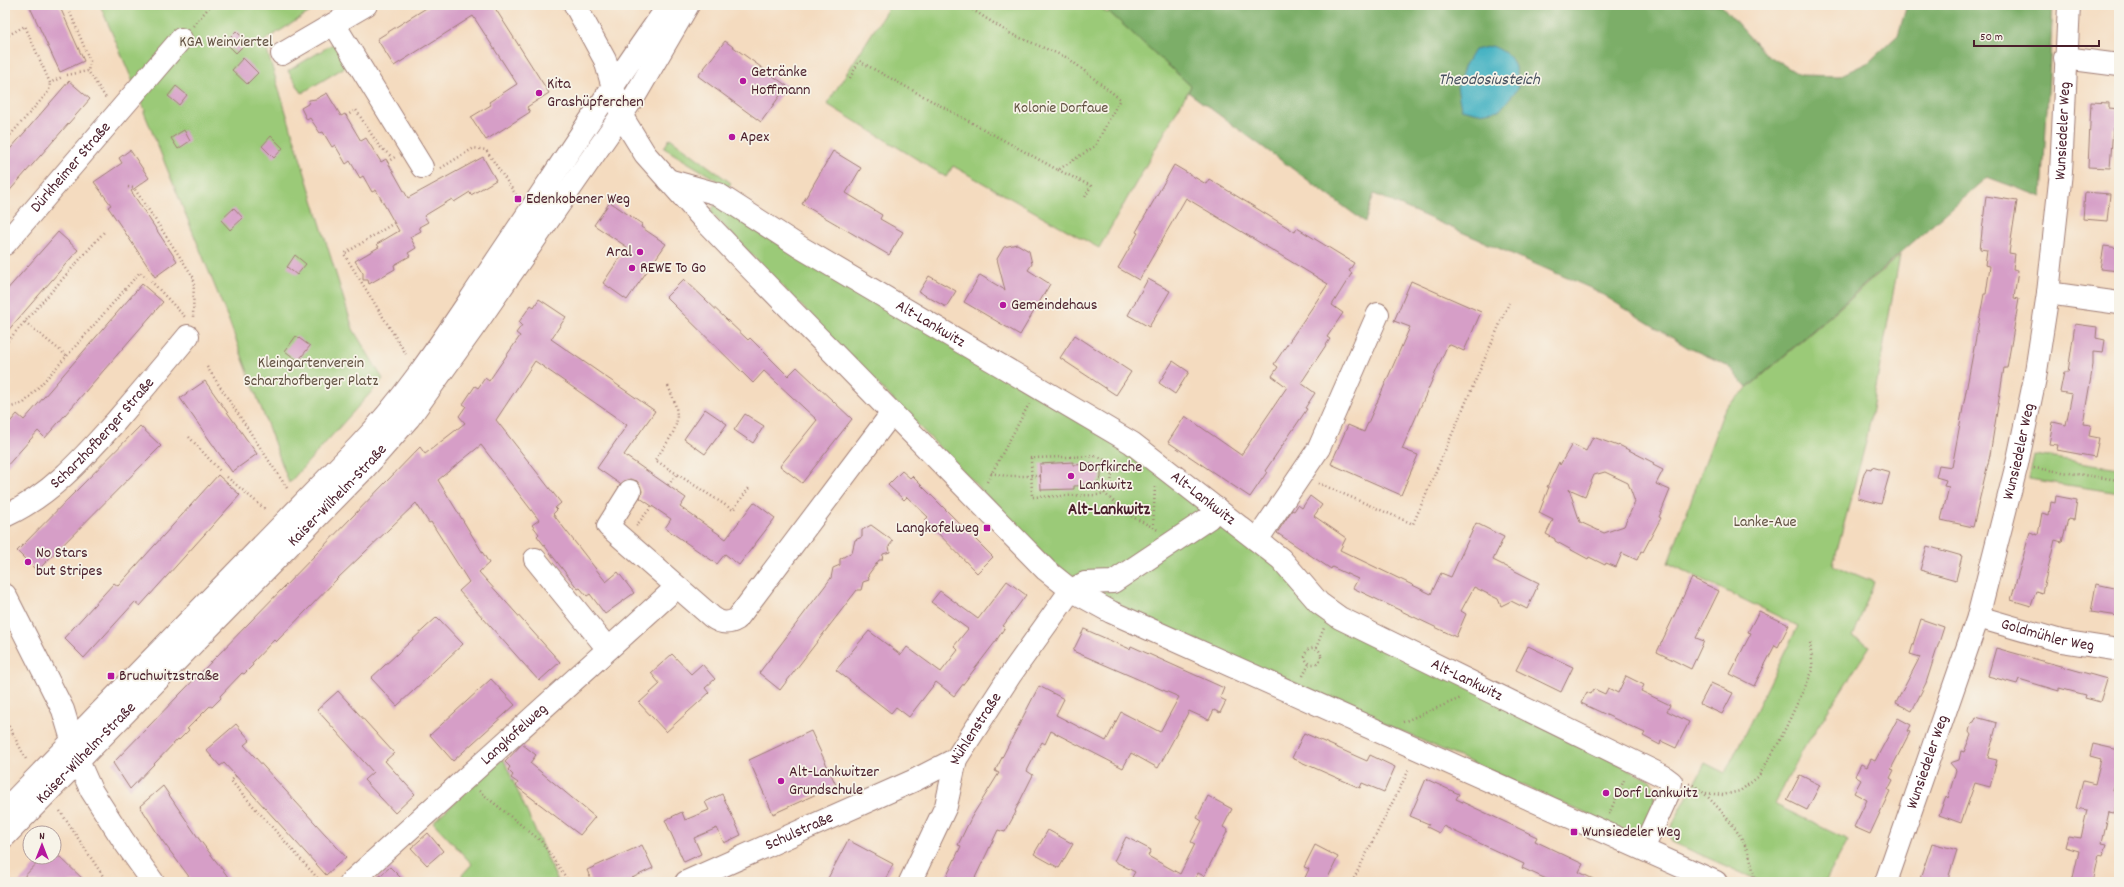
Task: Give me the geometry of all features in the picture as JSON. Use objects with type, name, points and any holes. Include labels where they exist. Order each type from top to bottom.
[{"type":"street","points":[[282,54],[366,5]]},
{"type":"street","points":[[575,5],[605,60],[621,114],[639,146],[716,232],[892,413],[1046,570],[1071,590],[1099,606],[1716,882]]},
{"type":"street","name":"Kaiser-Wilhelm-Straße","points":[[5,810],[359,446],[391,410],[468,302],[612,86],[669,5]]},
{"type":"street","name":"Kaiser-Wilhelm-Straße","points":[[5,836],[79,763],[400,430],[649,73],[688,5]]},
{"type":"street","name":"Wunsiedeler Weg","points":[[1886,882],[1978,617],[2001,534],[2035,378],[2048,293],[2061,172],[2065,58],[2069,5]]},
{"type":"street","points":[[334,24],[422,167]]},
{"type":"street","name":"Dürkheimer Straße","points":[[5,244],[182,39]]},
{"type":"street","points":[[2065,58],[2119,65]]},
{"type":"street","name":"Alt-Lankwitz","points":[[668,180],[718,194],[800,247],[1132,443],[1281,559],[1318,603],[1340,618],[1632,760],[1671,782]]},
{"type":"street","points":[[2048,293],[2119,303]]},
{"type":"street","points":[[1257,540],[1319,448],[1378,314]]},
{"type":"street","name":"Scharzhofberger Straße","points":[[5,516],[37,499],[64,477],[96,444],[189,326]]},
{"type":"street","points":[[630,491],[608,526],[719,622],[726,623],[737,619],[892,413]]},
{"type":"street","points":[[1071,590],[1085,583],[1113,582],[1209,518],[1216,508]]},
{"type":"street","points":[[535,558],[608,649]]},
{"type":"street","name":"Langkofelweg","points":[[351,882],[677,587]]},
{"type":"street","name":"Mühlenstraße","points":[[910,882],[946,806],[956,759],[1011,674],[1071,590]]},
{"type":"street","points":[[5,597],[63,710],[79,763],[91,790],[153,882]]},
{"type":"street","name":"Goldmühler Weg","points":[[1978,617],[2061,640],[2119,650]]},
{"type":"street","name":"Schulstraße","points":[[686,882],[915,780],[956,759]]},
{"type":"street","points":[[1643,849],[1671,782]]},
{"type":"path","points":[[67,5],[90,61],[88,71],[108,101]]},
{"type":"path","points":[[182,39],[211,5]]},
{"type":"path","points":[[965,5],[1011,34],[1068,58],[1120,99],[1095,146],[1058,170]]},
{"type":"path","points":[[5,37],[25,26],[50,82],[49,91],[5,141]]},
{"type":"path","points":[[850,78],[859,61],[1058,170],[1091,186],[1084,199]]},
{"type":"path","points":[[67,75],[88,71]]},
{"type":"path","points":[[50,82],[62,77]]},
{"type":"path","points":[[128,187],[134,188],[194,278],[189,326]]},
{"type":"path","points":[[394,224],[344,254],[406,354]]},
{"type":"path","points":[[5,344],[104,232]]},
{"type":"path","points":[[5,409],[24,403],[140,272],[148,278]]},
{"type":"path","points":[[151,281],[189,326]]},
{"type":"path","points":[[1301,475],[1414,524],[1509,303]]},
{"type":"path","points":[[25,322],[67,356]]},
{"type":"path","points":[[208,367],[287,488]]},
{"type":"path","points":[[668,386],[675,401],[678,414],[676,430],[655,460],[733,510],[750,488]]},
{"type":"path","points":[[977,500],[1037,387]]},
{"type":"path","points":[[189,437],[221,472]]},
{"type":"path","points":[[1096,456],[1109,462],[1112,469],[1110,488],[1104,493],[1097,495],[1032,496],[1032,476],[1031,458],[1096,456]]},
{"type":"path","points":[[2028,467],[2119,480]]},
{"type":"path","points":[[991,473],[1006,476],[1040,476]]},
{"type":"path","points":[[668,485],[677,474]]},
{"type":"path","points":[[227,477],[266,510]]},
{"type":"path","points":[[1153,528],[1156,481]]},
{"type":"path","points":[[1104,493],[1129,515],[1162,532]]},
{"type":"path","points":[[625,540],[652,506]]},
{"type":"path","points":[[1316,648],[1326,624]]},
{"type":"path","points":[[1706,793],[1723,795],[1740,791],[1758,777],[1778,744],[1813,670],[1810,642]]},
{"type":"path","points":[[1310,662],[1306,654],[1310,649],[1316,648]]},
{"type":"path","points":[[1310,662],[1317,663],[1321,657],[1321,653],[1316,648]]},
{"type":"path","points":[[1301,680],[1310,662]]},
{"type":"path","points":[[1398,724],[1462,698]]},
{"type":"path","points":[[5,719],[26,759]]},
{"type":"path","points":[[1352,882],[1410,768]]},
{"type":"path","points":[[236,776],[231,781],[321,882]]},
{"type":"path","points":[[1607,818],[1625,777]]},
{"type":"path","points":[[1671,782],[1692,784],[1706,793],[1743,840],[1754,873],[1753,882]]},
{"type":"path","points":[[477,789],[541,841],[570,882]]},
{"type":"path","points":[[60,811],[107,882]]},
{"type":"green space","name":"Kleingartenverein Scharzhofberger Platz","points":[[100,5],[321,5],[264,41],[353,329],[383,379],[289,483],[229,321],[144,112],[145,110]]},
{"type":"green space","name":"Kolonie Dorfaue","points":[[890,5],[1098,5],[1107,13],[1109,12],[1191,86],[1099,248],[953,166],[946,177],[827,104]]},
{"type":"green space","points":[[1115,5],[1721,5],[1763,52],[1800,75],[1839,76],[1869,62],[1898,35],[1907,5],[2053,5],[2042,197],[1987,177],[1747,388],[1727,365],[1687,347],[1595,290],[1374,194],[1365,222],[1188,92],[1191,86],[1109,12],[1107,13]]},
{"type":"green space","points":[[336,42],[350,64],[302,93],[288,71]]},
{"type":"green space","points":[[670,138],[731,183],[728,187],[664,148]]},
{"type":"green space","points":[[715,205],[1132,451],[1278,566],[1311,604],[1650,780],[1655,795],[1654,802],[1649,816],[1638,837],[1103,598],[1059,570],[710,212]]},
{"type":"green space","name":"Lanke-Aue","points":[[1900,255],[1866,442],[1833,565],[1874,582],[1853,637],[1870,646],[1804,748],[1774,804],[1848,840],[1825,882],[1762,882],[1672,842],[1668,833],[1705,763],[1725,773],[1798,626],[1668,563],[1725,408]]},
{"type":"green space","points":[[2034,455],[2119,468],[2119,493],[2029,479]]},
{"type":"green space","points":[[503,758],[558,882],[465,882],[462,875],[472,864],[433,822]]},
{"type":"water","name":"Theodosiusteich","points":[[1492,46],[1506,53],[1510,57],[1515,67],[1518,88],[1500,110],[1479,113],[1461,109],[1457,87],[1465,65],[1474,50]]},
{"type":"building","points":[[29,5],[59,5],[84,61],[60,72]]},
{"type":"building","points":[[431,5],[493,5],[549,93],[527,107],[530,112],[486,140],[471,117],[491,105],[489,102],[517,84],[473,16],[394,66],[377,39]]},
{"type":"building","points":[[236,31],[247,42],[236,53],[225,42]]},
{"type":"building","name":"Getränke Hoffmann","points":[[725,41],[787,86],[761,122],[698,76]]},
{"type":"building","points":[[243,58],[258,73],[247,84],[232,70]]},
{"type":"building","points":[[69,81],[90,99],[5,196],[5,155]]},
{"type":"building","points":[[176,86],[187,95],[179,105],[168,96]]},
{"type":"building","points":[[327,93],[341,116],[345,114],[361,141],[366,138],[381,162],[386,159],[408,198],[483,157],[496,180],[471,195],[470,192],[454,202],[452,199],[424,216],[428,222],[419,227],[421,231],[410,237],[416,248],[408,253],[410,256],[394,265],[395,269],[369,284],[368,280],[363,280],[363,273],[355,261],[379,247],[377,244],[399,231],[376,190],[372,192],[363,176],[360,178],[350,161],[346,164],[335,145],[332,147],[323,132],[320,133],[310,118],[307,120],[301,108],[308,104],[309,100],[316,99]]},
{"type":"building","points":[[2091,102],[2109,103],[2109,108],[2119,109],[2118,128],[2113,128],[2110,168],[2088,167]]},
{"type":"building","points":[[184,130],[190,141],[178,149],[171,138]]},
{"type":"building","points":[[271,136],[283,148],[274,158],[262,146]]},
{"type":"building","points":[[130,150],[149,178],[131,191],[177,261],[155,277],[108,207],[111,205],[94,182],[122,163],[119,158]]},
{"type":"building","points":[[833,151],[861,168],[846,193],[882,215],[880,219],[903,232],[889,255],[802,204]]},
{"type":"building","points":[[1174,165],[1206,184],[1209,179],[1295,232],[1297,228],[1354,263],[1349,271],[1352,273],[1332,305],[1343,313],[1327,337],[1330,339],[1301,383],[1315,393],[1305,408],[1307,409],[1265,471],[1267,472],[1250,497],[1168,442],[1185,416],[1241,455],[1287,387],[1272,376],[1278,367],[1274,364],[1328,284],[1186,198],[1139,280],[1118,268],[1138,233],[1136,232]]},
{"type":"building","points":[[2085,192],[2110,194],[2107,221],[2083,219]]},
{"type":"building","points":[[1986,196],[2017,201],[2009,253],[2015,254],[2013,269],[2018,270],[2014,298],[2019,299],[2007,368],[2004,368],[1990,455],[1973,527],[1941,520],[1949,487],[1944,486],[1946,480],[1936,477],[1939,465],[1952,467],[1984,294],[1986,294],[1990,266],[1985,265],[1987,250],[1980,249]]},
{"type":"building","points":[[610,202],[642,224],[641,227],[666,244],[627,300],[603,283],[627,247],[594,225]]},
{"type":"building","points":[[234,208],[243,218],[230,230],[221,220]]},
{"type":"building","points":[[58,232],[78,250],[5,334],[5,292]]},
{"type":"building","name":"Gemeindehaus","points":[[1017,244],[1029,251],[1032,264],[1028,270],[1050,284],[1020,335],[964,302],[980,275],[1005,290],[997,259],[1004,247]]},
{"type":"building","points":[[2104,246],[2119,248],[2119,271],[2100,269]]},
{"type":"building","points":[[295,255],[306,264],[297,275],[287,267]]},
{"type":"building","points":[[929,276],[956,291],[946,307],[919,292]]},
{"type":"building","points":[[684,279],[748,340],[750,338],[788,376],[797,367],[852,419],[802,483],[780,466],[817,420],[764,371],[753,383],[666,297]]},
{"type":"building","points":[[1148,279],[1170,291],[1149,327],[1128,315]]},
{"type":"building","points":[[1411,281],[1481,312],[1464,351],[1448,344],[1402,449],[1418,455],[1401,495],[1331,464],[1348,425],[1364,432],[1410,327],[1394,321]]},
{"type":"building","points":[[142,284],[163,302],[45,438],[38,431],[5,468],[5,428],[17,414],[24,420]]},
{"type":"building","points":[[539,299],[566,317],[551,339],[655,411],[624,455],[686,498],[680,507],[726,539],[754,502],[775,518],[739,565],[725,554],[717,564],[665,528],[671,519],[640,498],[642,491],[637,481],[630,479],[620,484],[597,468],[627,425],[535,361],[496,420],[561,503],[555,508],[557,510],[553,514],[606,582],[618,572],[634,593],[605,614],[590,594],[587,596],[580,588],[578,589],[537,536],[539,534],[532,525],[539,520],[481,445],[438,480],[489,563],[479,572],[560,662],[539,681],[459,591],[469,582],[431,522],[429,523],[416,503],[337,579],[276,642],[274,640],[252,663],[253,665],[244,674],[242,673],[220,696],[221,698],[212,707],[210,706],[187,729],[189,730],[179,740],[178,739],[130,789],[113,763],[420,447],[425,454],[465,423],[459,416],[466,406],[463,404],[475,386],[478,388],[485,378],[489,381],[520,336],[516,333],[522,325],[519,322],[531,305],[534,307]]},
{"type":"building","points":[[2075,324],[2097,327],[2096,338],[2105,340],[2103,353],[2093,352],[2093,365],[2083,424],[2091,425],[2089,436],[2099,438],[2095,457],[2057,450],[2058,445],[2049,444],[2053,422],[2066,425],[2072,394],[2060,392],[2064,372],[2068,372]]},
{"type":"building","points":[[1075,335],[1131,372],[1116,395],[1060,358]]},
{"type":"building","points":[[296,336],[310,346],[298,361],[285,351]]},
{"type":"building","points":[[1173,361],[1189,372],[1175,394],[1159,383]]},
{"type":"building","points":[[205,381],[257,454],[232,472],[180,398]]},
{"type":"building","points":[[705,409],[727,424],[705,454],[684,439]]},
{"type":"building","points":[[745,414],[764,426],[753,443],[734,430]]},
{"type":"building","points":[[140,426],[161,446],[37,571],[17,551]]},
{"type":"building","points":[[1593,437],[1618,446],[1619,445],[1654,463],[1653,465],[1663,470],[1656,484],[1670,490],[1659,517],[1661,518],[1643,552],[1641,551],[1637,560],[1622,553],[1616,567],[1606,563],[1605,565],[1589,557],[1588,559],[1555,541],[1555,539],[1546,534],[1553,520],[1539,513],[1549,487],[1547,487],[1559,462],[1560,465],[1572,444],[1586,451]],"holes":[[[1605,472],[1628,483],[1635,502],[1624,526],[1604,533],[1580,522],[1569,489],[1585,496],[1594,475]]]},
{"type":"building","name":"Dorfkirche Lankwitz","points":[[1073,462],[1073,465],[1094,464],[1101,470],[1101,478],[1095,485],[1074,486],[1074,489],[1041,490],[1040,464]]},
{"type":"building","points":[[1872,467],[1890,472],[1881,504],[1858,498],[1864,473],[1867,468],[1871,469]]},
{"type":"building","points":[[902,471],[910,478],[912,476],[993,557],[977,573],[925,520],[928,517],[907,497],[904,500],[888,485]]},
{"type":"building","points":[[218,475],[240,495],[140,606],[135,602],[84,658],[64,638],[114,583],[118,586]]},
{"type":"building","points":[[1310,496],[1322,505],[1314,516],[1346,538],[1340,550],[1431,594],[1441,573],[1451,577],[1476,523],[1504,537],[1493,560],[1539,583],[1527,609],[1511,601],[1501,606],[1498,599],[1474,587],[1461,611],[1466,614],[1456,637],[1353,588],[1358,579],[1332,567],[1331,569],[1277,533],[1292,510],[1294,511],[1298,505],[1302,508]]},
{"type":"building","points":[[2056,496],[2077,500],[2074,520],[2068,519],[2062,542],[2055,540],[2042,593],[2036,591],[2031,606],[2011,600],[2030,532],[2038,535],[2042,513],[2049,515],[2051,502],[2055,503]]},
{"type":"building","points":[[871,525],[893,541],[889,546],[890,552],[883,554],[882,560],[879,560],[868,575],[869,580],[863,582],[861,590],[857,590],[780,690],[759,673],[831,578],[833,568],[840,565],[840,559],[852,552],[855,540],[862,537],[862,530]]},
{"type":"building","points":[[1927,546],[1962,556],[1956,580],[1920,570]]},
{"type":"building","points":[[1692,578],[1719,591],[1696,638],[1704,641],[1691,669],[1657,652]]},
{"type":"building","points":[[1007,581],[1026,595],[1003,626],[1005,627],[996,641],[954,696],[936,682],[909,717],[896,707],[891,713],[836,670],[869,631],[901,655],[907,647],[941,672],[958,650],[954,646],[968,629],[931,602],[940,591],[978,619]]},
{"type":"building","points":[[2096,584],[2119,589],[2119,616],[2091,612]]},
{"type":"building","points":[[1759,611],[1789,625],[1778,647],[1775,645],[1754,686],[1730,674],[1751,633],[1748,632]]},
{"type":"building","points":[[437,617],[463,644],[397,706],[371,678]]},
{"type":"building","points":[[1921,619],[1944,627],[1926,683],[1912,711],[1896,703],[1920,657],[1910,654]]},
{"type":"building","points":[[1084,629],[1130,649],[1131,646],[1224,688],[1220,698],[1226,701],[1220,713],[1214,710],[1209,720],[1189,711],[1158,768],[1131,753],[1123,768],[1051,731],[1045,744],[1042,742],[1027,771],[1033,775],[1015,811],[1016,812],[1005,832],[998,830],[973,882],[944,882],[961,846],[958,845],[971,818],[999,773],[995,771],[1039,686],[1064,699],[1056,715],[1106,741],[1121,712],[1160,732],[1179,697],[1073,651]]},
{"type":"building","points":[[1528,646],[1573,667],[1561,692],[1516,670]]},
{"type":"building","points":[[1996,648],[2107,679],[2100,702],[2085,698],[2086,695],[2059,688],[2059,691],[2019,679],[2017,684],[1988,676]]},
{"type":"building","points":[[672,654],[691,674],[702,664],[715,679],[705,688],[709,693],[666,732],[639,703],[660,684],[651,673]]},
{"type":"building","points":[[1626,676],[1644,685],[1641,691],[1670,705],[1667,711],[1689,722],[1676,748],[1661,741],[1660,745],[1643,736],[1645,733],[1581,703],[1587,692],[1591,694],[1594,689],[1605,694],[1608,688],[1618,693]]},
{"type":"building","points":[[491,679],[515,705],[453,761],[430,735]]},
{"type":"building","points":[[1711,683],[1733,693],[1722,714],[1700,704]]},
{"type":"building","points":[[338,691],[394,753],[385,761],[415,794],[395,813],[364,780],[373,772],[317,710]]},
{"type":"building","points":[[1976,717],[1997,723],[1988,758],[1997,760],[1990,787],[1975,783],[1961,823],[1939,815],[1946,796],[1948,798],[1956,770],[1950,763],[1959,760],[1961,751],[1964,752],[1971,735],[1969,732],[1971,723],[1974,722]]},
{"type":"building","points":[[1898,718],[1911,725],[1908,731],[1910,732],[1891,769],[1894,770],[1890,778],[1893,780],[1888,790],[1890,791],[1870,834],[1854,827],[1867,800],[1854,793],[1861,780],[1855,776],[1861,764],[1867,767],[1871,759],[1875,761]]},
{"type":"building","points":[[236,724],[250,740],[244,745],[346,857],[326,875],[224,763],[220,766],[206,750]]},
{"type":"building","points":[[811,731],[836,785],[773,814],[749,760]]},
{"type":"building","points":[[1304,733],[1367,761],[1370,755],[1395,767],[1384,792],[1362,783],[1360,788],[1292,758]]},
{"type":"building","points":[[522,744],[536,755],[530,763],[595,817],[580,835],[516,786],[518,783],[511,778],[513,775],[508,770],[510,767],[505,762]]},
{"type":"building","points":[[2093,744],[2119,750],[2119,768],[2113,791],[2119,793],[2114,813],[2109,812],[2102,843],[2107,844],[2103,856],[2099,855],[2093,882],[2072,882],[2079,851],[2065,847],[2068,836],[2081,838],[2087,810],[2076,808],[2083,781],[2095,784],[2101,759],[2090,756]]},
{"type":"building","points":[[1800,775],[1820,785],[1807,810],[1787,800]]},
{"type":"building","points":[[1426,779],[1459,794],[1456,799],[1537,837],[1535,841],[1583,864],[1579,872],[1599,882],[1553,882],[1522,868],[1524,864],[1443,826],[1439,833],[1427,827],[1429,824],[1410,816]]},
{"type":"building","points":[[163,786],[199,839],[232,882],[193,882],[161,839],[140,806]]},
{"type":"building","points":[[722,794],[741,835],[724,843],[717,828],[694,838],[701,854],[684,862],[665,820],[682,812],[685,820],[709,810],[705,802]]},
{"type":"building","points":[[1208,796],[1232,809],[1223,827],[1228,830],[1204,876],[1198,873],[1194,881],[1195,882],[1141,882],[1132,877],[1135,872],[1114,861],[1126,837],[1151,850],[1148,856],[1180,874],[1195,844],[1191,842],[1202,821],[1197,818]]},
{"type":"building","points":[[1048,830],[1073,844],[1059,868],[1034,854]]},
{"type":"building","points":[[428,833],[443,851],[427,865],[411,848]]},
{"type":"building","points":[[848,840],[893,864],[884,882],[826,882]]},
{"type":"building","points":[[1932,843],[1957,850],[1947,882],[1919,882]]},
{"type":"building","points":[[642,845],[653,868],[632,878],[634,882],[592,882],[587,870]]},
{"type":"building","points":[[1315,845],[1338,857],[1326,882],[1303,882],[1309,869],[1304,867]]},
{"type":"building","points":[[62,859],[86,882],[19,882],[35,865],[62,865]]},
{"type":"building","points":[[390,867],[405,882],[373,882]]},
{"type":"place","name":"Getränke Hoffmann","points":[[743,81]]},
{"type":"place","name":"Kita Grashüpferchen","points":[[539,93]]},
{"type":"place","name":"Apex","points":[[732,137]]},
{"type":"place","name":"Edenkobener Weg","points":[[518,199]]},
{"type":"place","name":"Aral","points":[[640,252]]},
{"type":"place","name":"REWE To Go","points":[[632,268]]},
{"type":"place","name":"Gemeindehaus","points":[[1003,305]]},
{"type":"place","name":"Dorfkirche Lankwitz","points":[[1071,476]]},
{"type":"place","name":"Langkofelweg","points":[[987,528]]},
{"type":"place","name":"No Stars but Stripes","points":[[28,562]]},
{"type":"place","name":"Bruchwitzstraße","points":[[111,676]]},
{"type":"place","name":"Alt-Lankwitzer Grundschule","points":[[781,781]]},
{"type":"place","name":"Dorf Lankwitz","points":[[1606,793]]},
{"type":"place","name":"Wunsiedeler Weg","points":[[1574,832]]},
{"type":"district","name":"Alt-Lankwitz","points":[[1109,511]]},
{"type":"park label","name":"KGA Weinviertel","points":[[226,42]]}]
